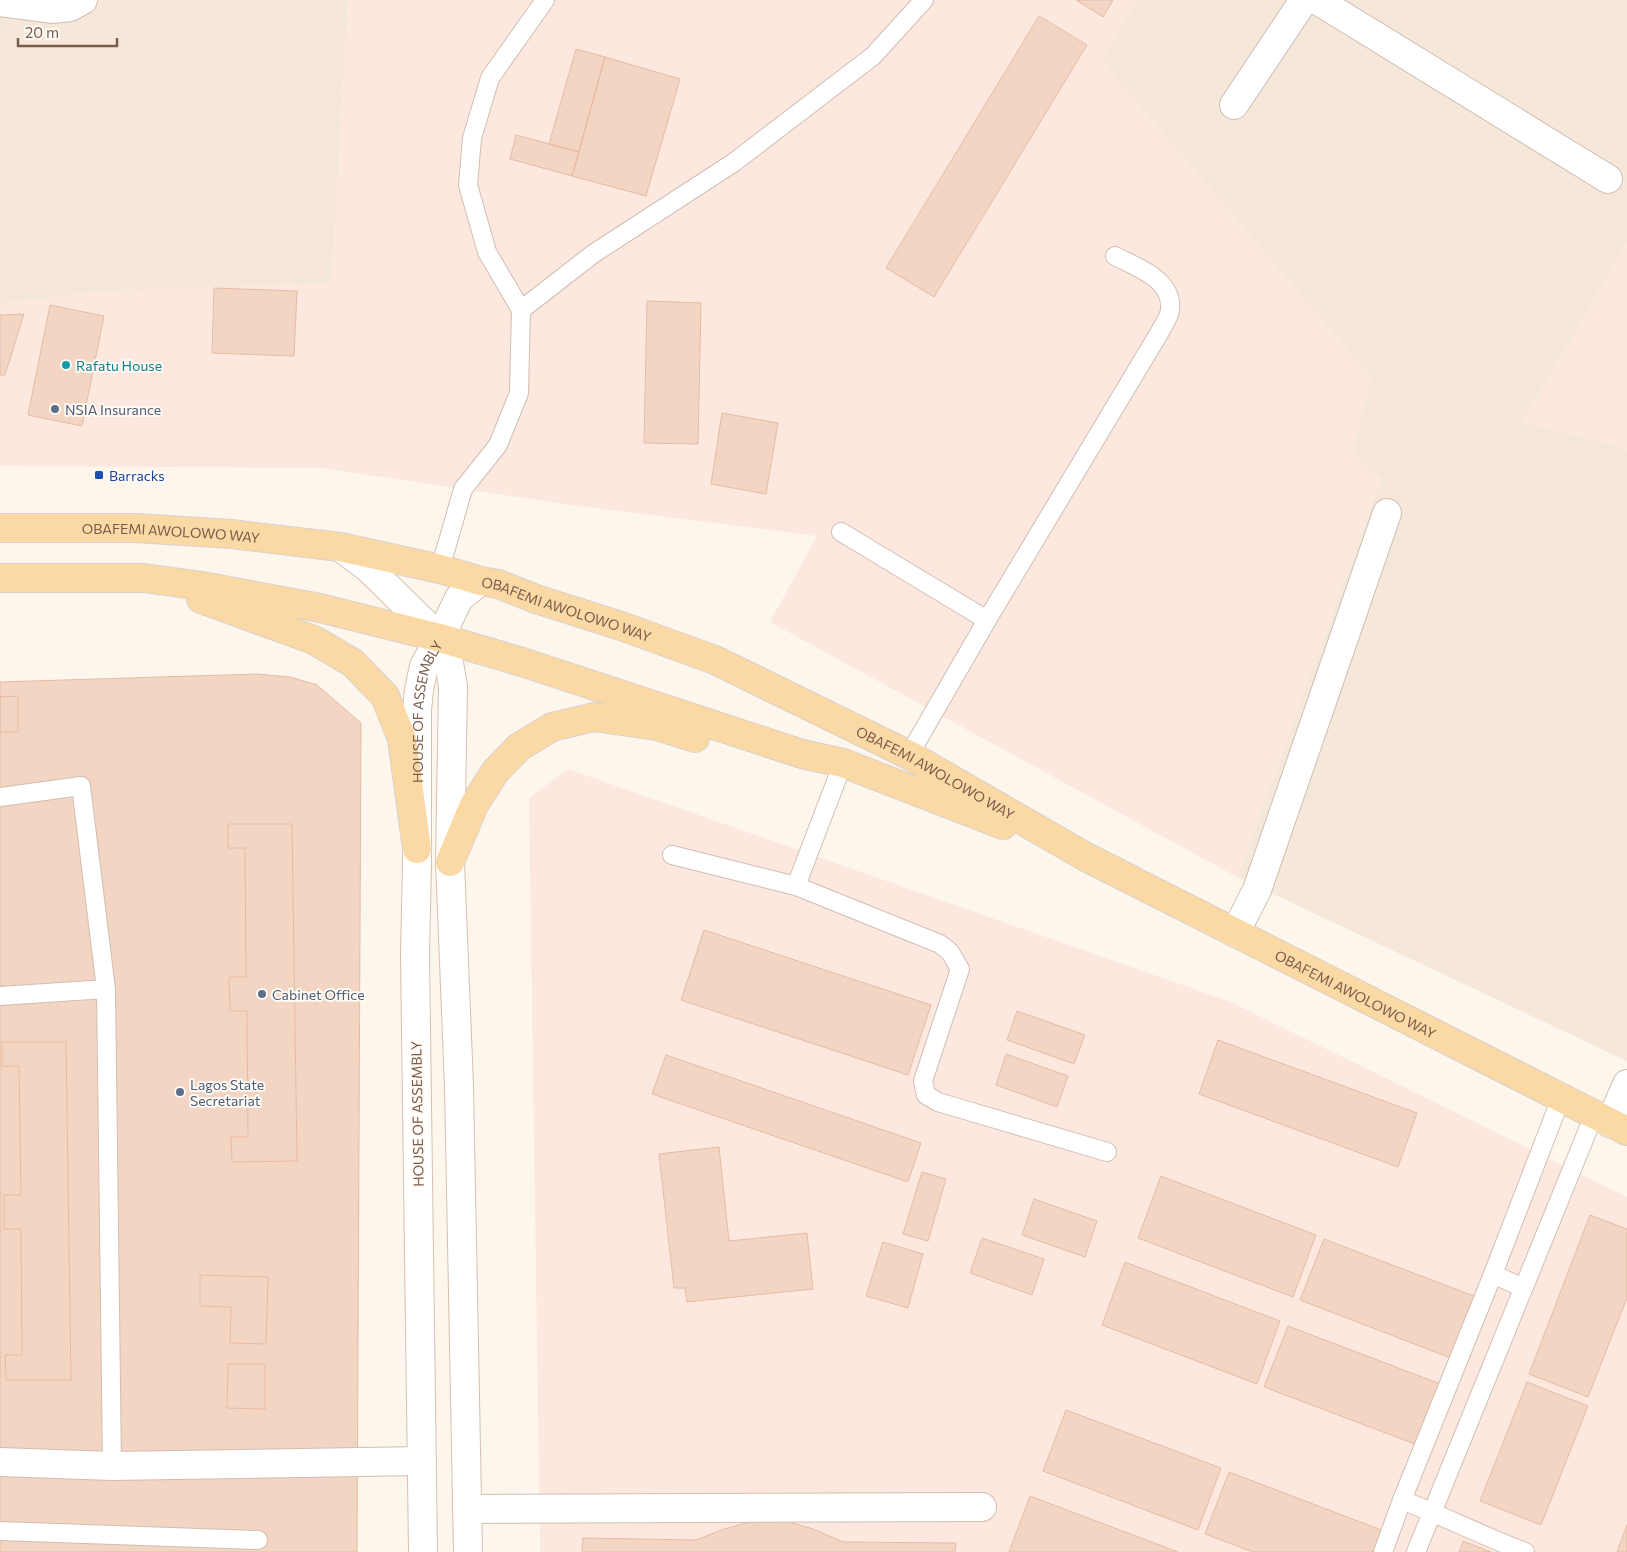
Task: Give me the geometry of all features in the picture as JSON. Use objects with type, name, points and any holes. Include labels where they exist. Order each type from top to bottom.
[{"type":"main road","name":"OBAFEMI AWOLOWO WAY","points":[[0,528],[136,528],[231,534],[340,546],[498,584],[536,599],[620,626],[715,660],[909,755],[1086,857],[1610,1123]]},
{"type":"main road","name":"OBAFEMI AWOLOWO WAY","points":[[0,578],[144,578],[202,586],[320,608],[440,638],[522,662],[802,754],[843,763],[1086,857]]},
{"type":"main road","points":[[144,578],[314,640],[353,663],[385,696],[402,739],[417,849]]},
{"type":"main road","points":[[450,862],[474,805],[495,772],[519,747],[552,727],[594,717],[657,726],[753,755],[802,754]]},
{"type":"street","points":[[0,2],[52,9],[70,7],[83,0]]},
{"type":"street","points":[[1234,105],[1304,0]]},
{"type":"street","points":[[1316,0],[1608,179]]},
{"type":"street","points":[[1235,933],[1257,890],[1387,513]]},
{"type":"street","points":[[340,546],[367,567],[440,638],[459,598],[480,581]]},
{"type":"street","name":"HOUSE OF ASSEMBLY","points":[[423,1552],[415,954],[417,710],[424,666],[440,638]]},
{"type":"street","name":"HOUSE OF ASSEMBLY","points":[[440,638],[449,664],[453,686],[450,862],[459,1086],[468,1552]]},
{"type":"street","points":[[1610,1123],[1627,1084]]},
{"type":"street","points":[[0,1462],[112,1466],[422,1461]]},
{"type":"street","points":[[467,1509],[982,1507]]},
{"type":"lane","points":[[440,569],[463,490],[498,445],[519,393],[521,310],[487,252],[468,186],[472,138],[490,78],[545,0]]},
{"type":"lane","points":[[521,310],[593,254],[733,163],[873,56],[924,0]]},
{"type":"lane","points":[[909,755],[1161,330],[1170,310],[1169,295],[1157,278],[1115,256]]},
{"type":"lane","points":[[841,532],[988,620]]},
{"type":"lane","points":[[796,886],[843,763]]},
{"type":"lane","points":[[0,797],[81,786],[106,989],[112,1466]]},
{"type":"lane","points":[[672,855],[796,886],[940,944],[950,952],[960,969],[923,1081],[926,1095],[938,1102],[1107,1152]]},
{"type":"lane","points":[[0,996],[106,989]]},
{"type":"lane","points":[[1382,1552],[1493,1274],[1560,1098]]},
{"type":"lane","points":[[1416,1552],[1523,1288],[1610,1123]]},
{"type":"lane","points":[[1493,1274],[1523,1288]]},
{"type":"lane","points":[[1402,1500],[1490,1539],[1525,1552]]},
{"type":"lane","points":[[0,1531],[258,1540]]},
{"type":"shaded area","points":[[0,0],[348,0],[332,284],[108,291],[0,304]]},
{"type":"shaded area","points":[[348,0],[1137,0],[1101,61],[1371,378],[1352,454],[1381,479],[1237,877],[770,622],[817,536],[578,506],[322,468],[0,466],[0,304],[108,291],[332,284]]},
{"type":"shaded area","points":[[1137,0],[1627,0],[1627,244],[1524,421],[1627,449],[1627,1061],[1237,877],[1381,479],[1352,454],[1371,378],[1101,61]]},
{"type":"shaded area","points":[[1627,244],[1627,449],[1524,422]]},
{"type":"shaded area","points":[[568,769],[1231,1002],[1627,1197],[1627,1552],[540,1552],[529,798]]},
{"type":"building","points":[[1076,0],[1113,0],[1103,17]]},
{"type":"building","points":[[1039,16],[1087,45],[934,297],[886,268]]},
{"type":"building","points":[[576,49],[605,57],[579,152],[549,144]]},
{"type":"building","points":[[605,57],[680,79],[646,196],[572,176]]},
{"type":"building","points":[[516,135],[579,152],[572,176],[510,159]]},
{"type":"building","points":[[214,288],[297,291],[294,356],[212,353]]},
{"type":"building","points":[[647,301],[701,303],[698,444],[644,443]]},
{"type":"building","name":"Rafatu House","points":[[50,305],[104,316],[82,426],[28,415]]},
{"type":"building","points":[[24,314],[5,375],[0,375],[0,315]]},
{"type":"building","points":[[722,413],[778,423],[766,494],[711,484]]},
{"type":"building","name":"Lagos State Secretariat","points":[[257,674],[290,677],[317,685],[361,723],[357,1552],[0,1552],[0,682]]},
{"type":"building","points":[[18,696],[18,732],[0,732],[0,697]]},
{"type":"building","name":"Cabinet Office","points":[[228,824],[292,824],[297,1161],[232,1162],[231,1137],[248,1137],[247,1011],[230,1011],[229,977],[246,977],[245,848],[228,848]]},
{"type":"building","points":[[704,930],[931,1005],[908,1075],[681,1000]]},
{"type":"building","points":[[1017,1011],[1085,1035],[1074,1064],[1007,1040]]},
{"type":"building","points":[[1218,1040],[1417,1113],[1398,1167],[1199,1094]]},
{"type":"building","points":[[2,1042],[66,1042],[71,1380],[6,1380],[5,1355],[22,1355],[21,1229],[4,1229],[4,1195],[21,1195],[19,1066],[2,1066]]},
{"type":"building","points":[[1006,1054],[1068,1076],[1057,1107],[996,1085]]},
{"type":"building","points":[[666,1055],[921,1143],[908,1182],[652,1094]]},
{"type":"building","points":[[719,1147],[729,1241],[807,1233],[813,1289],[687,1302],[685,1288],[674,1288],[659,1154]]},
{"type":"building","points":[[922,1172],[946,1179],[928,1241],[903,1234]]},
{"type":"building","points":[[1161,1176],[1316,1235],[1293,1297],[1138,1238]]},
{"type":"building","points":[[1034,1199],[1097,1221],[1085,1257],[1022,1235]]},
{"type":"building","points":[[1590,1215],[1627,1229],[1627,1298],[1588,1397],[1529,1374]]},
{"type":"building","points":[[982,1238],[1044,1259],[1032,1295],[970,1273]]},
{"type":"building","points":[[1324,1239],[1479,1298],[1456,1360],[1300,1300]]},
{"type":"building","points":[[883,1242],[923,1254],[908,1308],[866,1296]]},
{"type":"building","points":[[1125,1262],[1280,1321],[1257,1384],[1102,1325]]},
{"type":"building","points":[[200,1275],[268,1277],[266,1344],[230,1343],[231,1307],[200,1306]]},
{"type":"building","points":[[1288,1326],[1443,1385],[1420,1446],[1264,1387]]},
{"type":"building","points":[[228,1364],[265,1364],[265,1409],[227,1408]]},
{"type":"building","points":[[1527,1382],[1588,1406],[1541,1525],[1480,1501]]},
{"type":"building","points":[[1066,1410],[1221,1468],[1198,1530],[1043,1471]]},
{"type":"building","points":[[1229,1472],[1384,1531],[1376,1552],[1253,1552],[1205,1534]]},
{"type":"building","points":[[1030,1496],[1178,1552],[1009,1552]]},
{"type":"building","points":[[757,1520],[786,1521],[813,1529],[843,1542],[956,1543],[955,1552],[582,1552],[583,1538],[696,1540],[724,1529]]},
{"type":"building","points":[[1627,1525],[1627,1552],[1617,1552]]},
{"type":"building","points":[[1463,1541],[1491,1552],[1459,1552]]},
{"type":"place","name":"Rafatu House","points":[[66,365]]},
{"type":"place","name":"NSIA Insurance","points":[[55,409]]},
{"type":"place","name":"Barracks","points":[[99,475]]},
{"type":"place","name":"Cabinet Office","points":[[262,994]]},
{"type":"place","name":"Lagos State Secretariat","points":[[180,1092]]}]
